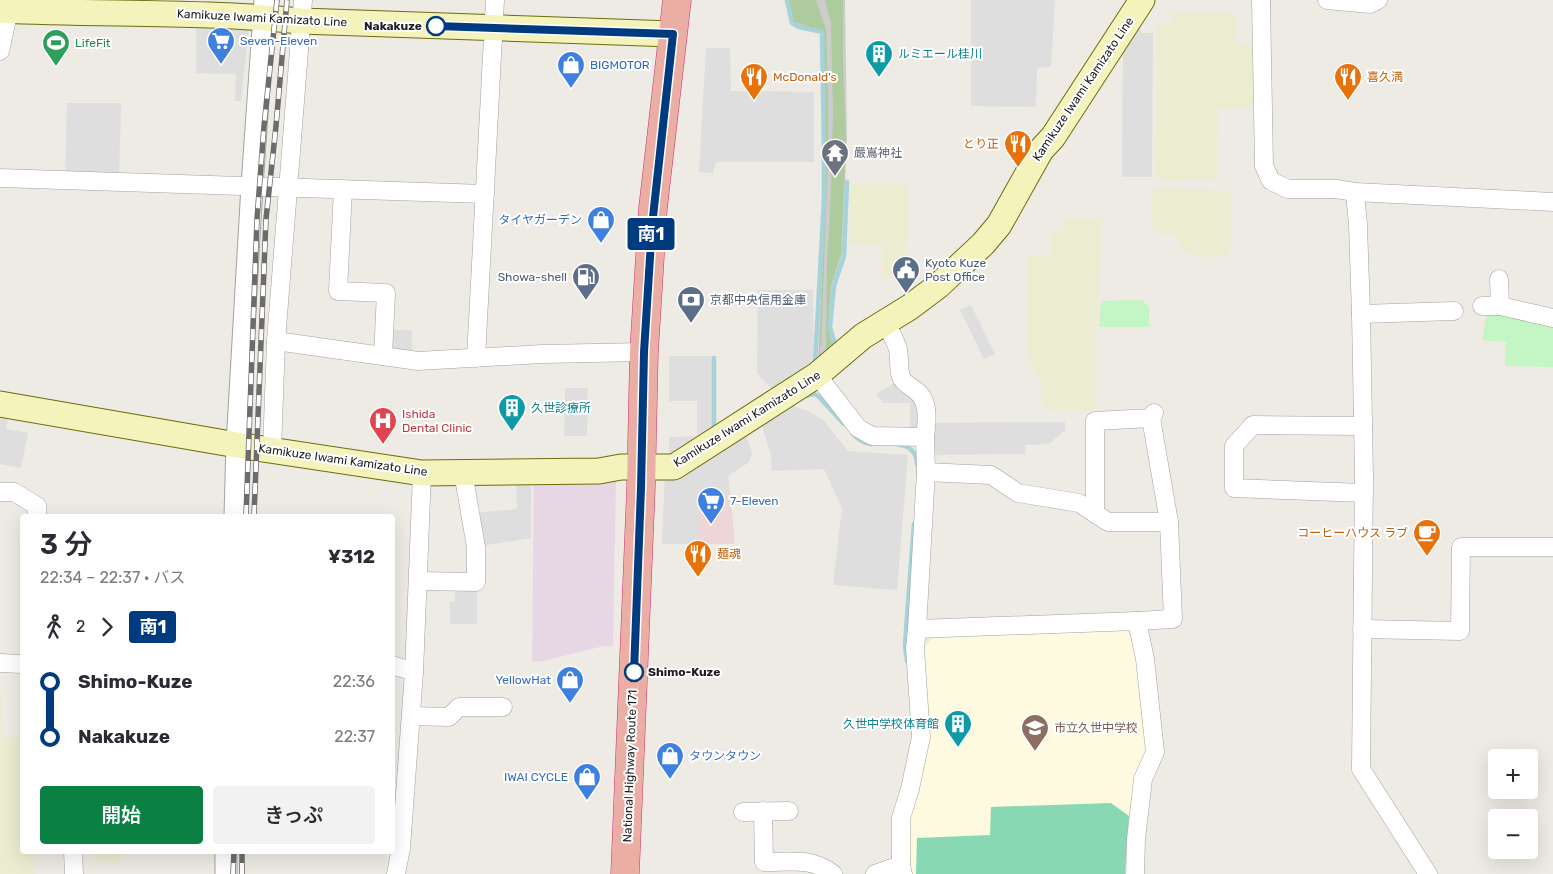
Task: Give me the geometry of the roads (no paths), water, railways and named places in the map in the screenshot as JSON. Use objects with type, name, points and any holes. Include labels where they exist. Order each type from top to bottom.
[{"type":"highway","name":"National Highway Route 171","points":[[625,874],[644,352],[653,208],[677,0]]},
{"type":"main road","name":"Kamikuze Iwami Kamizato Line","points":[[0,404],[237,445],[422,473],[599,471],[621,467],[674,467],[816,376],[863,336],[910,307],[964,263],[999,226],[1041,150],[1053,137],[1142,0]]},
{"type":"main road","name":"Kamikuze Iwami Kamizato Line","points":[[6,7],[170,13],[264,9],[302,10],[494,28],[673,34]]},
{"type":"street","points":[[476,358],[495,0]]},
{"type":"street","points":[[1261,0],[1264,166],[1271,181],[1288,189],[1336,189],[1355,192],[1553,202]]},
{"type":"street","points":[[1327,0],[1370,4],[1378,0]]},
{"type":"street","points":[[0,51],[6,7]]},
{"type":"street","points":[[235,514],[237,445],[264,9]]},
{"type":"street","points":[[272,450],[276,341],[302,10]]},
{"type":"street","points":[[0,178],[485,194]]},
{"type":"street","points":[[343,189],[338,291],[386,293],[383,356]]},
{"type":"street","points":[[1355,192],[1361,314],[1364,493],[1361,769],[1428,874]]},
{"type":"street","points":[[1499,280],[1500,306]]},
{"type":"street","points":[[1482,306],[1500,306],[1553,318]]},
{"type":"street","points":[[1361,314],[1454,312]]},
{"type":"street","points":[[876,874],[902,869],[901,818],[910,789],[921,736],[915,648],[926,472],[927,421],[925,401],[919,392],[904,382],[900,376],[896,342],[885,322]]},
{"type":"street","points":[[276,341],[418,361],[542,354],[644,352]]},
{"type":"street","points":[[816,376],[858,428],[864,432],[872,436],[926,437]]},
{"type":"street","points":[[917,629],[1173,619],[1169,522],[1152,416],[1095,421],[1095,514]]},
{"type":"street","points":[[1363,426],[1253,425],[1234,446],[1234,488],[1364,493]]},
{"type":"street","points":[[418,581],[476,582],[476,547],[463,472]]},
{"type":"street","points":[[926,472],[991,475],[1018,493],[1079,503],[1108,522],[1169,522]]},
{"type":"street","points":[[396,874],[400,848],[414,672],[422,473]]},
{"type":"street","points":[[0,492],[14,492],[37,506],[37,514]]},
{"type":"street","points":[[1362,629],[1460,631],[1461,547],[1553,547]]},
{"type":"street","points":[[1135,874],[1136,839],[1143,780],[1156,752],[1145,659],[1137,621]]},
{"type":"street","points":[[0,663],[20,664]]},
{"type":"street","points":[[395,666],[414,672]]},
{"type":"street","points":[[411,716],[449,717],[459,707],[503,707]]},
{"type":"street","points":[[743,812],[789,811]]},
{"type":"street","points":[[764,812],[764,862],[808,861],[827,869],[833,874]]},
{"type":"street","points":[[73,854],[74,874]]},
{"type":"street","points":[[226,854],[226,874]]},
{"type":"waterway","points":[[787,0],[792,23],[799,27],[822,32],[824,198],[815,364]]},
{"type":"waterway","points":[[833,347],[835,345],[830,327],[834,286],[844,256],[847,182]]},
{"type":"waterway","points":[[714,358],[714,428],[716,431]]},
{"type":"waterway","points":[[805,396],[814,394],[818,396],[844,424]]},
{"type":"waterway","points":[[853,434],[861,441],[871,444]]},
{"type":"waterway","points":[[899,445],[903,445],[912,451],[916,457],[917,464]]},
{"type":"waterway","points":[[907,661],[905,646],[914,524]]},
{"type":"railway","points":[[246,514],[257,219],[277,0]]},
{"type":"railway","points":[[254,514],[266,219],[287,0]]},
{"type":"railway","points":[[233,874],[234,854]]},
{"type":"railway","points":[[242,854],[242,874]]},
{"type":"place","name":"Nakakuze","points":[[436,26]]},
{"type":"place","name":"Seven-Eleven","points":[[221,65]]},
{"type":"place","name":"LifeFit","points":[[56,67]]},
{"type":"place","name":"ルミエール桂川","points":[[879,78]]},
{"type":"place","name":"BIGMOTOR","points":[[571,89]]},
{"type":"place","name":"McDonald's","points":[[754,101]]},
{"type":"place","name":"喜久満","points":[[1348,101]]},
{"type":"place","name":"とり正","points":[[1018,168]]},
{"type":"place","name":"嚴嶌神社","points":[[835,177]]},
{"type":"place","name":"タイヤガーデン","points":[[601,244]]},
{"type":"place","name":"Kyoto Kuze Post Office","points":[[906,294]]},
{"type":"place","name":"Showa-shell","points":[[586,301]]},
{"type":"place","name":"京都中央信用金庫","points":[[691,324]]},
{"type":"place","name":"久世診療所","points":[[512,432]]},
{"type":"place","name":"Ishida Dental Clinic","points":[[383,445]]},
{"type":"place","name":"7-Eleven","points":[[711,525]]},
{"type":"place","name":"コーヒーハウス ラブ","points":[[1427,557]]},
{"type":"place","name":"麺魂","points":[[698,578]]},
{"type":"place","name":"Shimo-Kuze","points":[[634,672]]},
{"type":"place","name":"YellowHat","points":[[570,704]]},
{"type":"place","name":"久世中学校体育館","points":[[958,748]]},
{"type":"place","name":"市立久世中学校","points":[[1035,752]]},
{"type":"place","name":"タウンタウン","points":[[670,780]]},
{"type":"place","name":"IWAI CYCLE","points":[[587,801]]}]
